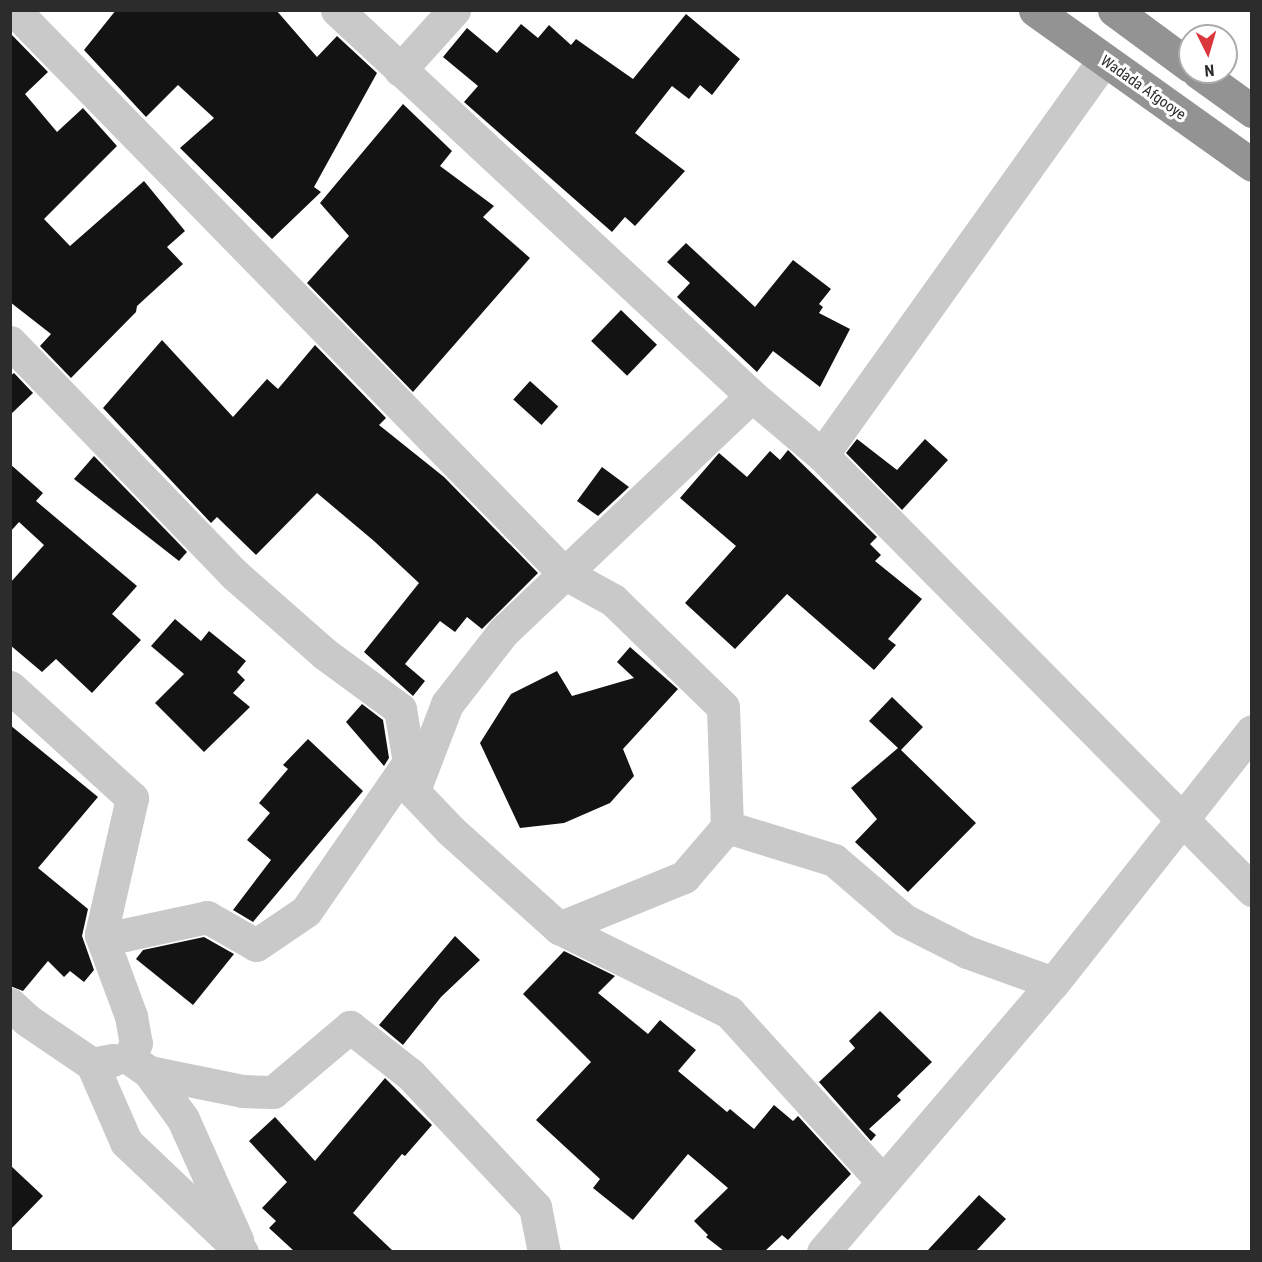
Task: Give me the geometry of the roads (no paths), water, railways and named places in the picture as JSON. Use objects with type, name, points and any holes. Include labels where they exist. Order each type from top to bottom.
[{"type":"highway","name":"Wadada Afgooye","points":[[1035,10],[1251,165]]},
{"type":"highway","points":[[1114,10],[1178,57]]},
{"type":"highway","points":[[1214,84],[1251,111]]},
{"type":"street","points":[[14,10],[564,573],[613,600],[723,707],[727,827],[684,877],[559,928]]},
{"type":"street","points":[[336,10],[752,396],[822,455],[1185,819],[1251,890]]},
{"type":"street","points":[[400,70],[454,10]]},
{"type":"street","points":[[822,455],[1104,60]]},
{"type":"street","points":[[10,342],[234,574],[325,654],[400,709],[411,777],[450,830],[559,928],[729,1012],[882,1181]]},
{"type":"street","points":[[101,935],[124,935],[207,916],[256,945],[306,911],[411,777],[447,704],[503,632],[752,396]]},
{"type":"street","points":[[11,689],[132,798],[101,935],[131,1016],[139,1065],[183,1119],[242,1251]]},
{"type":"street","points":[[823,1251],[1053,983],[1185,819],[1251,731]]},
{"type":"street","points":[[727,827],[834,860],[904,920],[967,951],[1053,983]]},
{"type":"street","points":[[10,1004],[27,1020],[92,1064],[126,1142],[242,1251]]},
{"type":"street","points":[[92,1064],[139,1065],[242,1091],[273,1092],[350,1027],[410,1074],[536,1207],[544,1251]]}]
